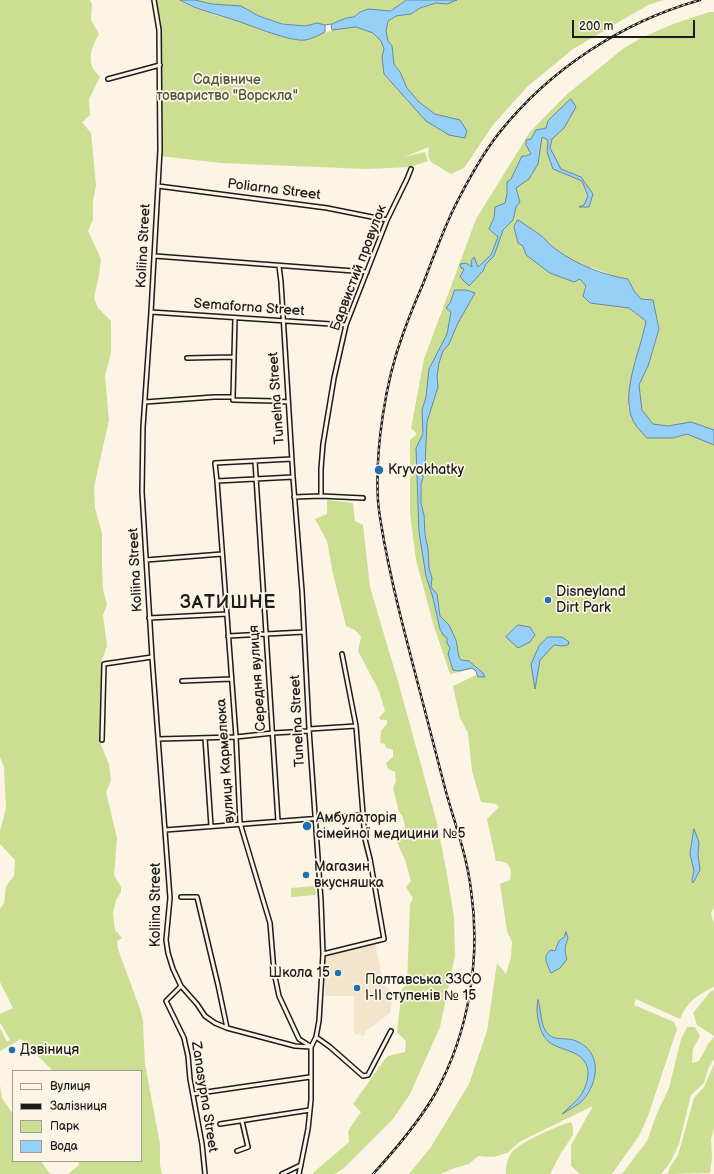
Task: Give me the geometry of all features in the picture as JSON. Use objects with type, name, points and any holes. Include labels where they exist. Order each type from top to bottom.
[{"type":"street","name":"Koliina Street","points":[[154,0],[158,20],[160,65],[158,186],[155,256],[143,426],[142,492],[149,618],[170,898],[166,940],[170,959],[181,986],[205,1016],[215,1023],[227,1028],[295,1046],[311,1047]]},
{"type":"street","points":[[108,79],[160,65]]},
{"type":"street","name":"Барвистий провулок","points":[[321,496],[323,444],[334,378],[346,325],[387,220],[411,169]]},
{"type":"street","name":"Poliarna Street","points":[[158,186],[327,208],[387,220]]},
{"type":"street","points":[[155,256],[367,272]]},
{"type":"street","name":"Tunelna Street","points":[[279,266],[294,497],[302,591],[323,954],[319,1021],[316,1037],[311,1047],[310,1110],[308,1129],[299,1174]]},
{"type":"street","name":"Semaforna Street","points":[[151,312],[346,325]]},
{"type":"street","points":[[233,397],[235,318]]},
{"type":"street","points":[[187,358],[234,357]]},
{"type":"street","points":[[145,402],[214,397],[233,397],[233,400],[275,400],[288,402]]},
{"type":"street","points":[[256,461],[292,459]]},
{"type":"street","name":"Середня вулиця","points":[[256,461],[278,821]]},
{"type":"street","name":"вулиця Кармелюка","points":[[256,461],[215,463],[236,738],[240,824],[270,923],[274,972],[279,996],[299,1039],[311,1047]]},
{"type":"street","points":[[217,481],[293,477]]},
{"type":"street","points":[[294,497],[321,496],[363,498]]},
{"type":"street","points":[[146,560],[222,554]]},
{"type":"street","points":[[149,618],[227,614]]},
{"type":"street","points":[[228,636],[304,632]]},
{"type":"street","points":[[323,954],[384,939],[365,839],[356,726],[342,654]]},
{"type":"street","points":[[102,740],[102,692],[104,664],[152,657]]},
{"type":"street","points":[[182,681],[231,679]]},
{"type":"street","points":[[158,739],[236,738],[273,733],[356,726]]},
{"type":"street","points":[[206,738],[211,826]]},
{"type":"street","points":[[165,830],[362,815]]},
{"type":"street","points":[[181,897],[197,897],[227,1028]]},
{"type":"street","name":"Zanasypna Street","points":[[181,986],[166,1001],[184,1038],[202,1144],[205,1174]]},
{"type":"street","points":[[316,1037],[330,1047],[363,1076],[368,1074],[391,1031]]},
{"type":"street","points":[[193,1094],[310,1077]]},
{"type":"street","points":[[220,1124],[310,1110]]},
{"type":"street","points":[[237,1151],[248,1146],[242,1121]]},
{"type":"street","points":[[282,1174],[300,1165]]},
{"type":"shaded area","name":"Полтавська ЗЗСО І-ІІ ступенів № 15","points":[[375,943],[383,982],[393,994],[390,1013],[365,1032],[364,1036],[354,1034],[354,996],[325,996],[326,956]]},
{"type":"green space","points":[[0,0],[90,0],[92,4],[91,20],[99,34],[91,53],[91,62],[94,70],[100,77],[89,99],[90,115],[82,122],[91,133],[96,185],[93,201],[93,219],[88,231],[101,259],[94,298],[98,308],[111,321],[111,353],[105,376],[109,420],[94,487],[95,508],[102,533],[103,589],[107,605],[103,615],[107,646],[101,663],[99,740],[109,764],[111,781],[106,792],[117,838],[114,875],[121,887],[121,892],[116,900],[113,914],[115,930],[122,938],[117,941],[118,949],[143,1021],[145,1064],[160,1144],[160,1165],[162,1174],[68,1174],[79,1165],[78,1162],[142,1162],[142,1070],[52,1070],[21,1039],[0,1051],[0,1028],[7,1042],[10,1040],[0,1024],[0,1014],[13,1008],[0,982],[0,909],[4,903],[6,886],[14,876],[15,860],[0,844],[0,831],[6,808],[4,767],[0,757]]},
{"type":"green space","name":"Садівниче товариство \"Ворскла\"","points":[[154,0],[180,0],[186,4],[214,15],[236,20],[285,37],[304,40],[339,28],[356,27],[373,33],[381,41],[384,49],[382,57],[384,74],[426,121],[460,120],[435,114],[419,102],[407,88],[400,72],[394,64],[393,53],[386,31],[388,21],[396,16],[411,14],[420,8],[436,3],[447,4],[457,0],[664,0],[648,5],[573,49],[527,87],[493,125],[464,168],[451,174],[431,162],[428,156],[429,147],[404,157],[425,152],[428,161],[410,167],[367,169],[221,163],[160,156],[159,30]]},
{"type":"green space","points":[[195,0],[407,0],[390,11],[368,9],[360,12],[354,17],[346,18],[332,24],[325,25],[317,23],[305,26],[282,24],[259,16],[241,6],[212,4]]},
{"type":"green space","points":[[709,12],[714,12],[714,430],[691,423],[668,426],[653,424],[642,410],[639,385],[648,366],[659,329],[653,300],[641,299],[634,291],[628,279],[616,277],[591,267],[586,286],[590,303],[629,308],[646,321],[628,408],[673,438],[687,434],[714,445],[714,908],[711,913],[714,924],[714,987],[694,999],[686,1008],[680,1019],[636,999],[634,1005],[674,1022],[677,1029],[648,1116],[639,1136],[612,1174],[580,1174],[571,1166],[571,1145],[593,1106],[521,1141],[507,1153],[494,1157],[478,1156],[469,1164],[440,1174],[409,1174],[431,1147],[469,1084],[487,1031],[497,963],[506,974],[511,957],[512,942],[507,931],[500,884],[510,880],[511,872],[507,864],[496,861],[487,819],[499,807],[496,804],[481,802],[472,771],[468,733],[460,718],[453,686],[476,675],[476,672],[472,669],[450,674],[433,623],[416,560],[410,514],[410,440],[417,434],[411,428],[424,359],[476,219],[530,132],[566,95],[624,48],[643,37],[673,24]]},
{"type":"green space","points":[[327,500],[353,503],[355,521],[363,525],[370,587],[437,823],[454,917],[455,956],[440,1027],[410,1094],[393,1119],[344,1168],[335,1174],[313,1174],[349,1142],[348,1131],[361,1112],[353,1104],[385,1059],[388,1056],[405,1052],[406,1041],[397,1032],[402,989],[407,984],[410,904],[413,898],[406,887],[411,881],[405,860],[396,840],[406,833],[403,817],[399,812],[393,788],[396,781],[395,772],[388,769],[386,763],[393,757],[393,750],[386,748],[385,744],[380,743],[381,731],[387,724],[387,720],[381,720],[379,718],[385,711],[379,691],[358,651],[361,637],[355,630],[346,626],[333,574],[327,541],[315,519],[327,514]]},
{"type":"green space","points":[[315,886],[316,895],[291,897],[291,888]]},
{"type":"green space","points":[[714,990],[714,1036],[697,1025],[693,1013],[710,992]]},
{"type":"green space","points":[[687,1027],[695,1027],[700,1036],[693,1049],[692,1063],[699,1061],[708,1044],[714,1037],[714,1059],[708,1069],[704,1083],[691,1095],[679,1144],[670,1163],[661,1174],[622,1174],[647,1141],[657,1113],[669,1088],[681,1039]]},
{"type":"green space","points":[[714,1064],[714,1128],[711,1139],[712,1158],[710,1173],[668,1174],[670,1167],[678,1155],[694,1098],[704,1087]]},
{"type":"green space","points":[[0,1085],[2,1098],[12,1113],[12,1162],[42,1162],[50,1174],[0,1174]]},
{"type":"green space","points":[[571,1122],[573,1127],[573,1135],[550,1174],[506,1174],[508,1159],[511,1153],[518,1147],[540,1134]]},
{"type":"water","points":[[180,0],[195,0],[212,4],[241,6],[259,16],[282,24],[305,26],[317,23],[325,25],[325,32],[305,40],[290,39],[201,10]]},
{"type":"water","points":[[407,0],[457,0],[447,4],[436,3],[420,8],[411,14],[396,16],[388,21],[386,31],[388,41],[392,46],[394,64],[400,72],[407,88],[419,102],[435,114],[460,120],[467,131],[465,138],[449,135],[426,121],[384,74],[382,57],[384,49],[381,41],[373,33],[356,27],[332,30],[332,24],[346,18],[354,17],[360,12],[368,9],[390,11]]},
{"type":"water","points":[[571,99],[576,107],[564,128],[552,139],[550,148],[561,169],[581,177],[593,194],[589,207],[579,207],[584,205],[588,196],[582,181],[553,169],[547,152],[548,140],[542,137],[538,164],[529,179],[516,188],[520,202],[516,207],[513,220],[503,230],[494,256],[469,286],[460,277],[464,269],[461,268],[460,264],[466,263],[472,267],[471,261],[474,257],[478,267],[491,255],[498,237],[489,229],[494,218],[495,207],[505,203],[507,182],[511,179],[522,156],[531,154],[526,145],[526,140],[531,139],[536,130],[546,128],[548,121]]},
{"type":"water","points":[[518,220],[564,255],[591,269],[628,279],[634,291],[641,299],[653,300],[659,329],[648,366],[639,385],[642,410],[653,424],[668,426],[691,422],[714,430],[714,445],[687,434],[673,438],[647,438],[637,427],[631,416],[629,390],[646,321],[629,308],[590,303],[583,296],[586,286],[580,279],[574,282],[550,273],[526,255],[523,246],[518,243],[514,227]]},
{"type":"water","points":[[455,290],[466,290],[475,293],[458,323],[449,344],[443,351],[439,363],[437,376],[438,388],[427,422],[425,466],[423,469],[423,478],[421,483],[421,503],[424,515],[429,568],[432,578],[431,587],[437,594],[440,616],[449,625],[456,640],[459,657],[461,660],[469,661],[483,673],[485,677],[478,677],[476,671],[472,668],[459,671],[453,670],[448,654],[450,648],[447,643],[447,638],[443,635],[440,629],[426,576],[419,532],[416,448],[423,434],[422,410],[426,397],[429,369],[447,334],[451,312],[446,308],[450,303]]},
{"type":"water","points":[[518,625],[530,627],[535,635],[530,642],[518,648],[506,637]]},
{"type":"water","points":[[548,637],[562,637],[569,642],[568,645],[554,645],[540,660],[535,689],[531,664],[539,646]]},
{"type":"water","points":[[694,829],[699,842],[698,854],[700,870],[693,883],[692,880],[694,871],[690,854]]},
{"type":"water","points":[[566,932],[568,938],[565,953],[567,959],[560,968],[551,973],[546,957],[548,952],[551,950],[555,951],[559,941],[564,937]]},
{"type":"water","points":[[538,1000],[542,1023],[549,1035],[555,1038],[576,1041],[590,1052],[594,1059],[595,1076],[588,1093],[581,1102],[562,1114],[581,1095],[588,1077],[587,1066],[580,1057],[555,1046],[546,1039],[540,1029],[537,1010]]},
{"type":"waterway","points":[[325,25],[331,24]]},
{"type":"railway","points":[[373,1174],[414,1125],[435,1094],[447,1071],[464,1021],[470,995],[474,942],[474,916],[467,865],[446,792],[399,611],[386,553],[379,511],[377,481],[378,460],[386,394],[391,373],[410,315],[450,217],[475,169],[499,133],[541,88],[589,51],[643,21],[671,9],[700,0]]},
{"type":"place","name":"Kryvokhatky","points":[[379,470]]},
{"type":"place","name":"Disneyland Dirt Park","points":[[548,600]]},
{"type":"place","name":"Амбулаторія сімейної медицини №5","points":[[307,826]]},
{"type":"place","name":"Магазин вкусняшка","points":[[306,875]]},
{"type":"place","name":"Школа 15","points":[[338,973]]},
{"type":"place","name":"Полтавська ЗЗСО І-ІІ ступенів № 15","points":[[357,988]]},
{"type":"place","name":"Дзвіниця","points":[[12,1050]]},
{"type":"district","name":"ЗАТИШНЕ","points":[[228,603]]}]
